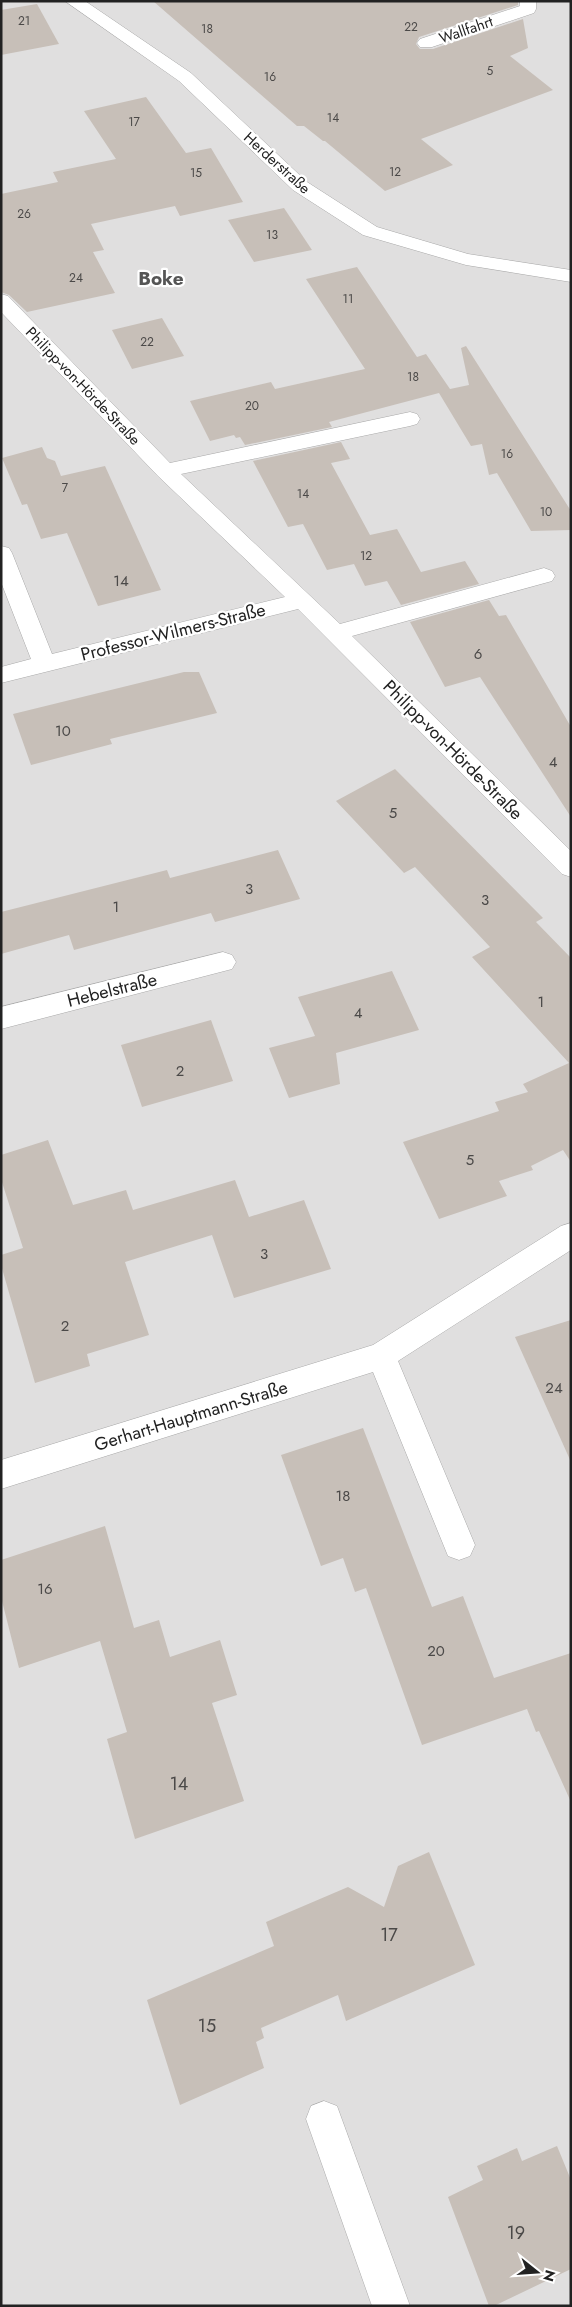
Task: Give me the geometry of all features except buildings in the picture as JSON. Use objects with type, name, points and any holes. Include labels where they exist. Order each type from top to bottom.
[{"type":"street","name":"Herderstraße","points":[[73,1],[185,77],[300,186],[370,230],[466,259],[571,276]]},
{"type":"street","name":"Wallfahrt","points":[[426,43],[528,8],[528,1]]},
{"type":"street","name":"Philipp-von-Hörde-Straße","points":[[1,300],[165,471],[302,600],[571,867]]},
{"type":"street","points":[[165,471],[410,419]]},
{"type":"street","points":[[1,553],[44,664]]},
{"type":"street","points":[[335,633],[544,576]]},
{"type":"street","name":"Professor-Wilmers-Straße","points":[[1,675],[302,600]]},
{"type":"street","name":"Hebelstraße","points":[[1,1018],[223,962]]},
{"type":"street","name":"Gerhart-Hauptmann-Straße","points":[[1,1475],[381,1356],[571,1235]]},
{"type":"street","points":[[381,1356],[459,1545]]},
{"type":"street","points":[[324,2119],[391,2306]]},
{"type":"shaded area","points":[[1,1],[571,1],[571,2306],[1,2306]]},
{"type":"district","name":"Boke","points":[[161,278]]}]
